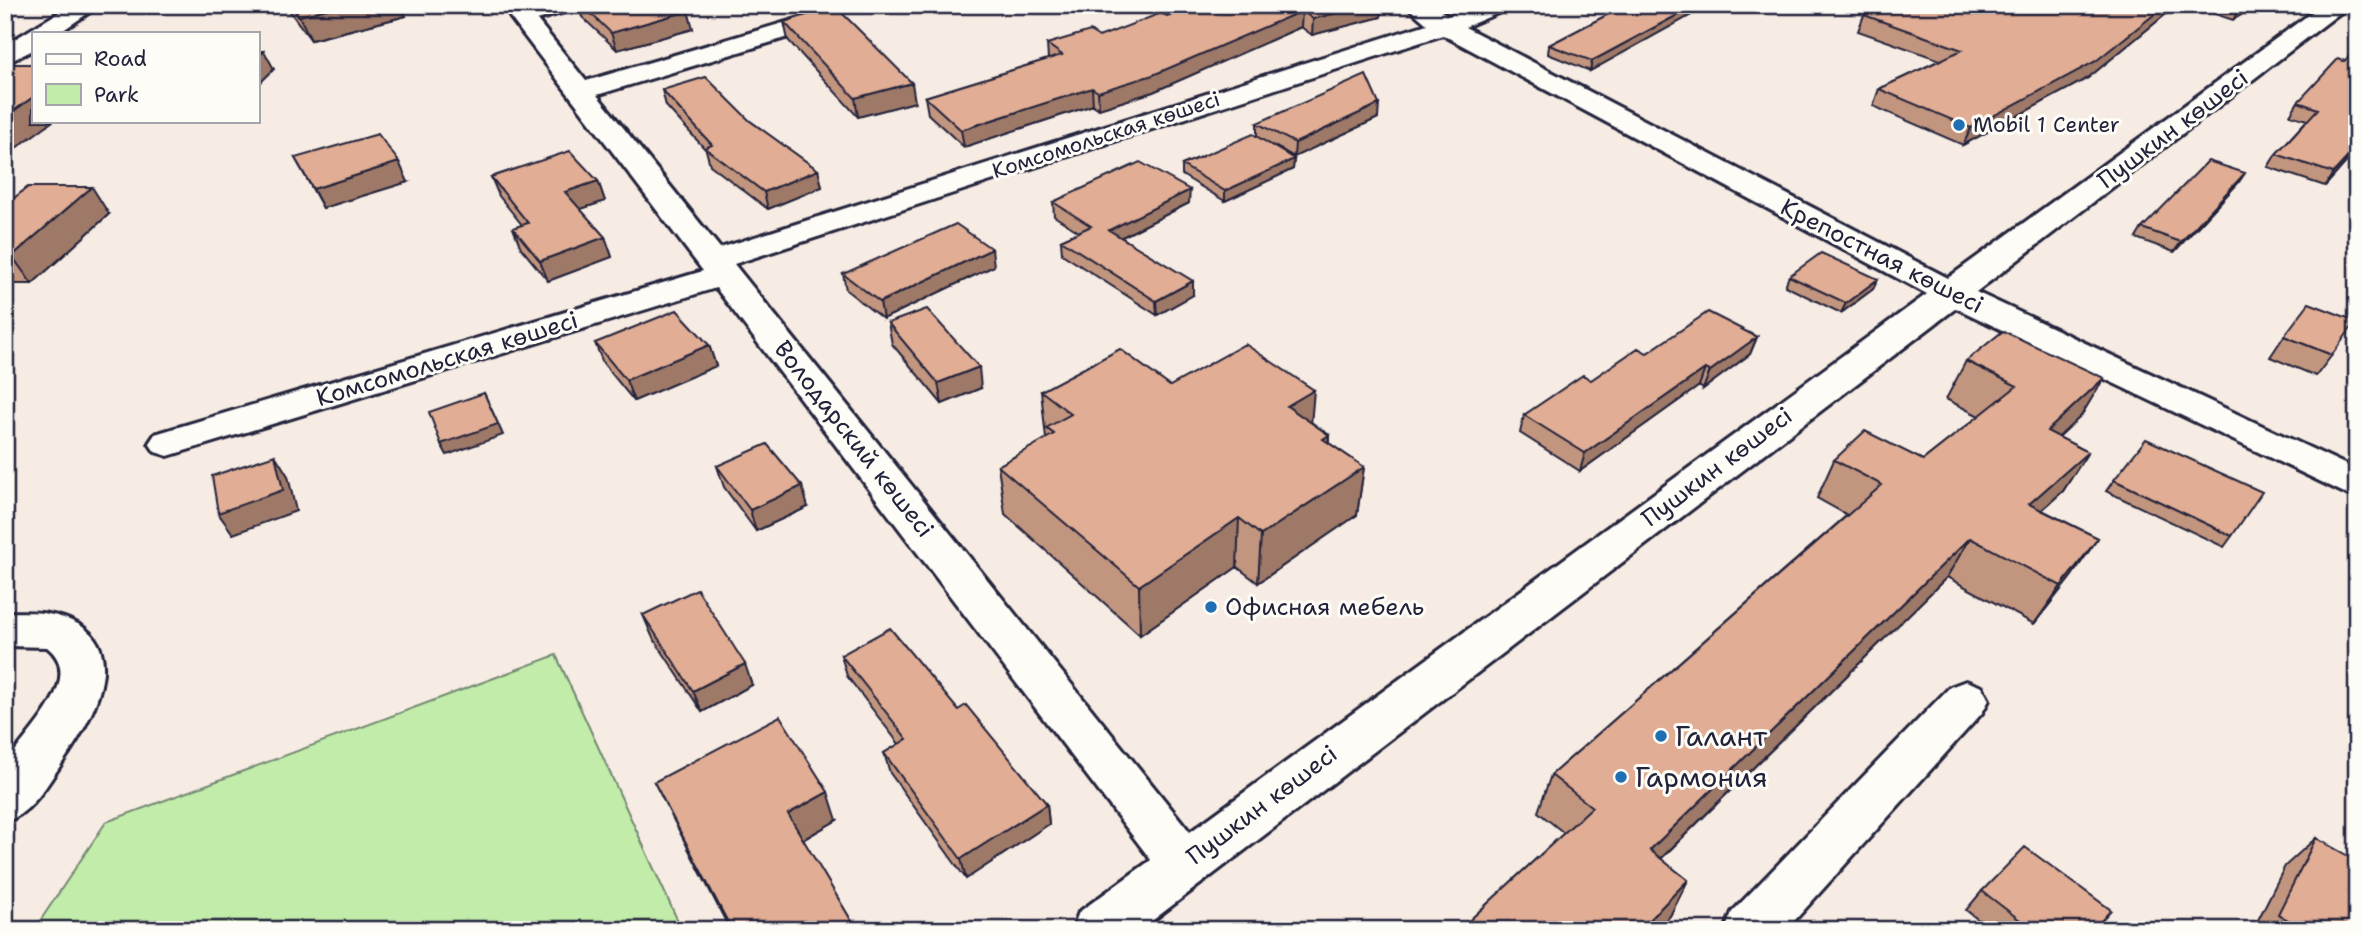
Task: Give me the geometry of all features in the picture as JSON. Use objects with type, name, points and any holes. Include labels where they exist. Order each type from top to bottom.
[{"type":"street","points":[[44,32],[88,5]]},
{"type":"street","name":"Володарский көшесі","points":[[563,5],[522,17],[1184,863]]},
{"type":"street","name":"Крепостная көшесі","points":[[1417,5],[1445,26],[1951,293],[2357,486]]},
{"type":"street","name":"Комсомольская көшесі","points":[[168,443],[720,267],[1445,26],[1497,5]]},
{"type":"street","name":"Пушкин көшесі","points":[[1098,930],[1184,863],[2333,10]]},
{"type":"street","points":[[581,90],[826,18]]},
{"type":"street","points":[[5,56],[32,40]]},
{"type":"street","points":[[5,629],[48,630],[64,636],[76,646],[82,658],[84,674],[64,722],[5,801]]},
{"type":"street","points":[[1751,930],[1966,700]]},
{"type":"green space","points":[[556,655],[682,930],[34,930],[106,822]]},
{"type":"building","points":[[291,5],[342,5],[299,16]]},
{"type":"building","points":[[582,5],[681,5],[688,11],[611,33]]},
{"type":"building","points":[[1203,5],[1366,5],[1313,19],[1302,11],[1153,75],[1098,92],[1092,88],[961,130],[925,97],[1062,55],[1047,44],[1090,31],[1099,37],[1161,13],[1167,16]]},
{"type":"building","points":[[1626,5],[1696,5],[1592,61],[1549,45]]},
{"type":"building","points":[[1882,5],[2166,5],[2096,61],[1971,128],[1879,89],[1962,50],[1864,15]]},
{"type":"building","points":[[835,6],[912,83],[855,98],[784,22]]},
{"type":"building","points":[[2357,49],[2357,147],[2333,173],[2276,154],[2318,109],[2298,102],[2338,59],[2344,61]]},
{"type":"building","points":[[5,64],[32,64],[32,98],[5,117]]},
{"type":"building","points":[[1366,75],[1379,104],[1295,143],[1257,123]]},
{"type":"building","points":[[706,77],[750,121],[818,170],[764,192],[705,148],[712,145],[662,90]]},
{"type":"building","points":[[378,134],[399,162],[313,189],[295,158]]},
{"type":"building","points":[[1253,134],[1294,159],[1225,191],[1182,165]]},
{"type":"building","points":[[570,151],[598,181],[565,192],[605,237],[540,261],[513,228],[528,223],[491,177]]},
{"type":"building","points":[[2208,161],[2245,173],[2181,242],[2142,228]]},
{"type":"building","points":[[1140,162],[1190,190],[1109,230],[1193,281],[1156,301],[1061,240],[1091,226],[1053,202]]},
{"type":"building","points":[[28,187],[92,187],[12,256],[5,256],[5,205]]},
{"type":"building","points":[[956,224],[992,249],[880,302],[843,274]]},
{"type":"building","points":[[1821,253],[1878,279],[1846,303],[1789,276]]},
{"type":"building","points":[[2309,303],[2356,321],[2332,355],[2284,336]]},
{"type":"building","points":[[927,309],[979,367],[938,383],[888,323]]},
{"type":"building","points":[[677,310],[709,345],[626,380],[595,343]]},
{"type":"building","points":[[1708,312],[1757,337],[1710,371],[1705,369],[1585,453],[1524,415],[1583,375],[1591,380],[1638,348],[1647,353]]},
{"type":"building","points":[[2003,331],[2104,378],[2047,431],[2088,452],[2029,504],[2098,538],[2061,586],[1970,538],[1650,850],[1688,880],[1639,930],[1459,930],[1592,807],[1551,775],[1882,485],[1834,460],[1865,431],[1923,460],[2017,386],[1966,361]]},
{"type":"building","points":[[1245,344],[1314,390],[1287,406],[1329,435],[1323,439],[1364,467],[1261,535],[1239,518],[1139,586],[998,466],[1054,434],[1046,428],[1071,414],[1041,391],[1120,349],[1170,386]]},
{"type":"building","points":[[484,393],[498,424],[441,444],[429,412]]},
{"type":"building","points":[[2146,439],[2262,492],[2232,536],[2114,480]]},
{"type":"building","points":[[767,444],[802,486],[750,510],[717,466]]},
{"type":"building","points":[[275,455],[283,490],[218,513],[212,476]]},
{"type":"building","points":[[697,589],[745,664],[693,691],[643,615]]},
{"type":"building","points":[[890,628],[958,710],[966,705],[1047,804],[961,859],[884,753],[907,739],[841,655]]},
{"type":"building","points":[[780,716],[828,792],[788,814],[857,930],[732,930],[654,782]]},
{"type":"building","points":[[2316,838],[2357,861],[2357,930],[2305,930],[2278,914]]},
{"type":"building","points":[[2025,847],[2111,910],[2093,930],[2033,930],[1982,891]]},
{"type":"place","name":"Mobil 1 Center","points":[[1959,125]]},
{"type":"place","name":"Офисная мебель","points":[[1211,607]]},
{"type":"place","name":"Галант","points":[[1661,736]]},
{"type":"place","name":"Гармония","points":[[1621,777]]}]
